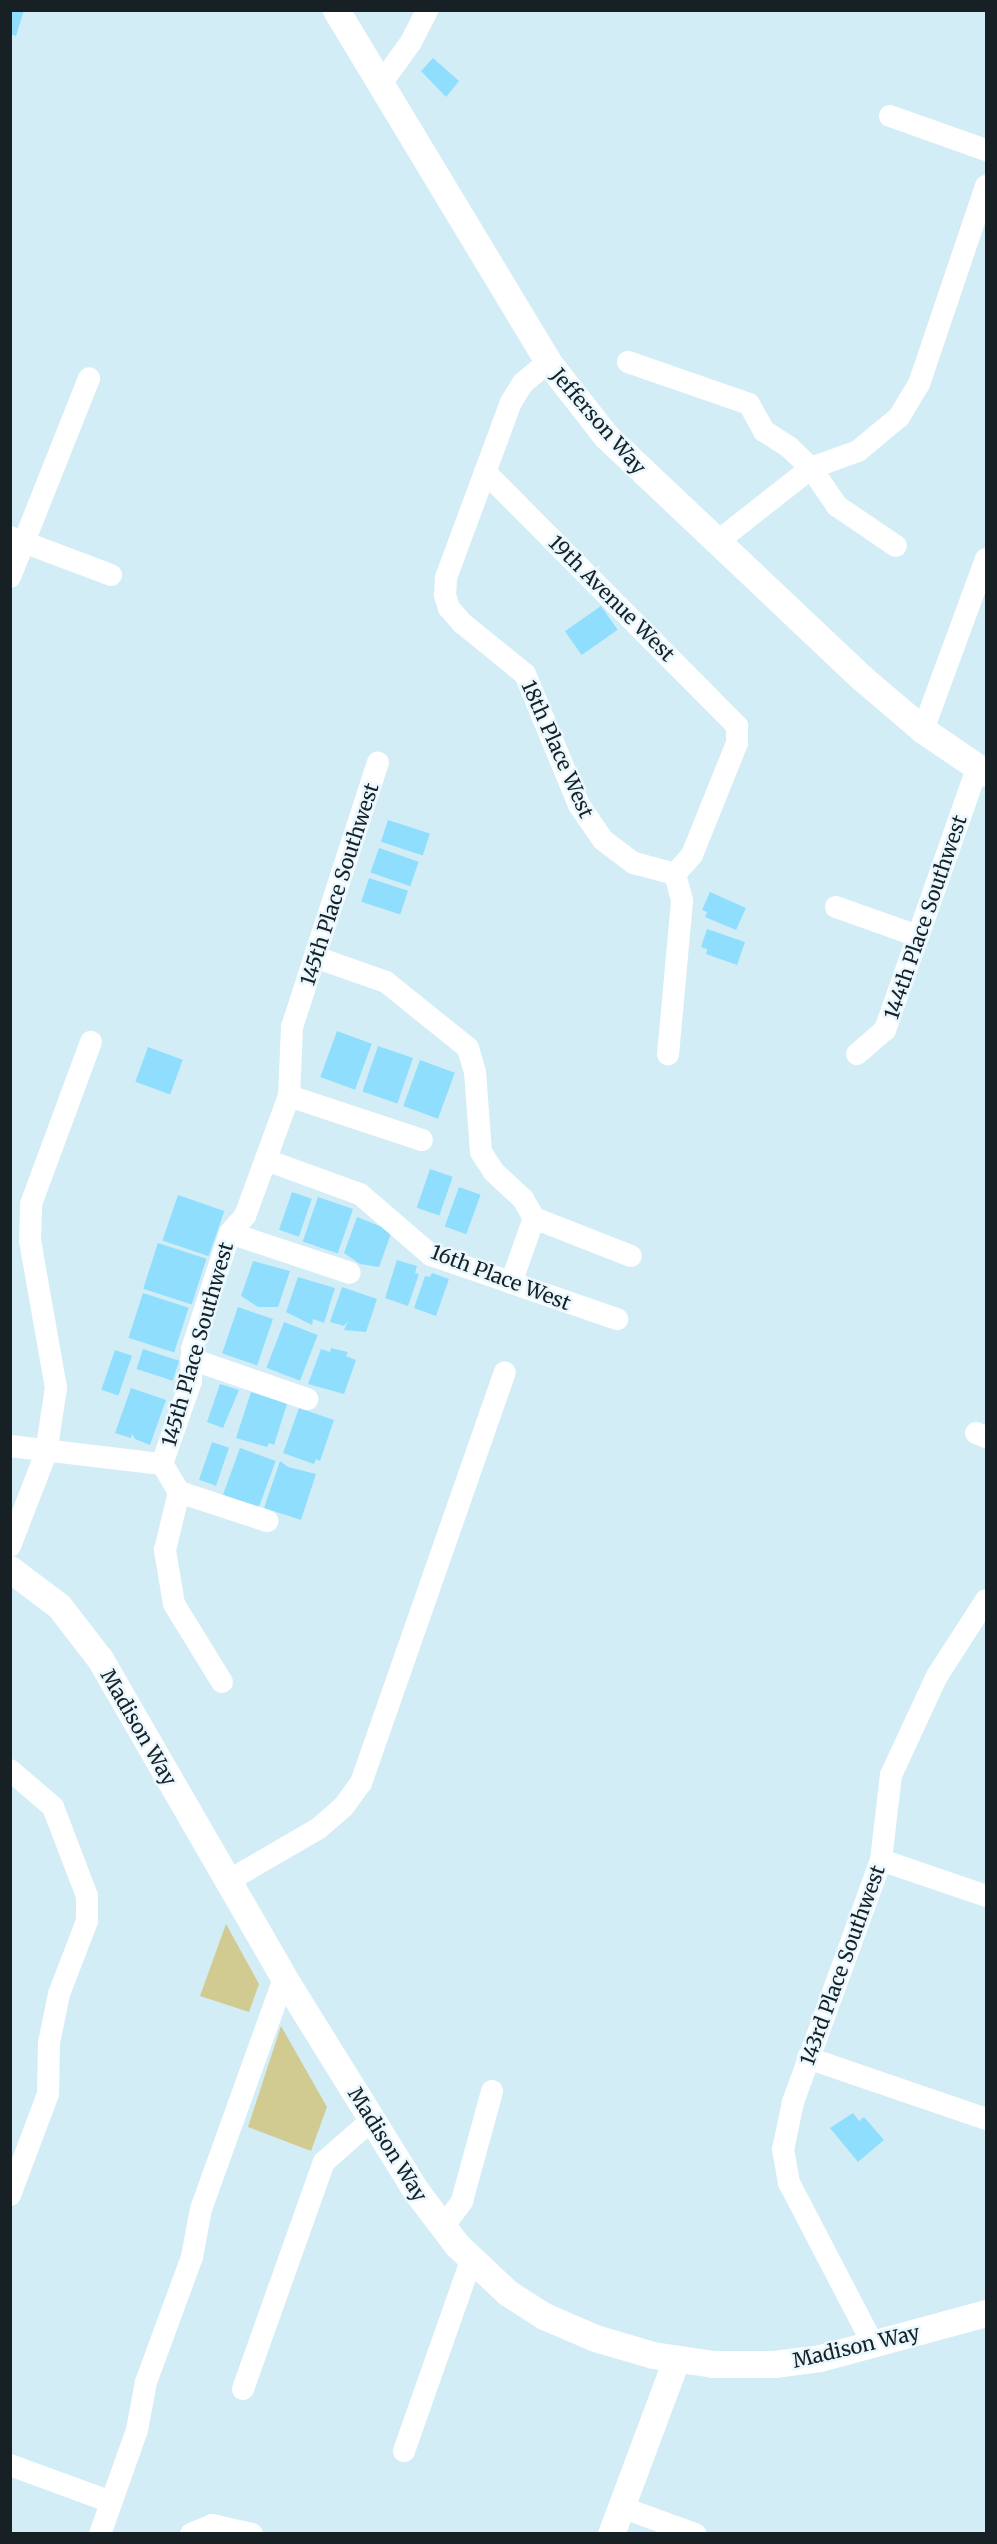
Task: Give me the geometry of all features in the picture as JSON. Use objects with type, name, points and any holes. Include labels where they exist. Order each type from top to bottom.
[{"type":"street","name":"Jefferson Way","points":[[336,10],[548,362],[606,436],[862,678],[924,730],[984,771]]},
{"type":"street","points":[[380,86],[427,10]]},
{"type":"street","points":[[890,116],[987,150]]},
{"type":"street","points":[[717,542],[811,468],[858,451],[899,417],[919,384],[987,186]]},
{"type":"street","points":[[485,472],[511,402],[523,383],[548,362]]},
{"type":"street","points":[[628,363],[748,404],[764,431],[789,447],[811,468],[837,506],[896,546]]},
{"type":"street","points":[[10,577],[17,540],[89,378]]},
{"type":"street","name":"18th Place West","points":[[485,472],[447,578],[449,608],[525,674],[579,805],[603,840],[634,863],[675,874]]},
{"type":"street","name":"19th Avenue West","points":[[485,472],[586,570],[737,726],[737,743],[692,855],[675,874]]},
{"type":"street","points":[[17,540],[111,575]]},
{"type":"street","points":[[924,730],[987,559]]},
{"type":"street","name":"145th Place Southwest","points":[[179,1492],[162,1464],[191,1381],[191,1359],[230,1233],[245,1216],[289,1096],[292,1027],[378,763]]},
{"type":"street","name":"144th Place Southwest","points":[[857,1054],[885,1030],[918,936],[984,771]]},
{"type":"street","points":[[668,1054],[682,901],[675,874]]},
{"type":"street","points":[[836,907],[918,936]]},
{"type":"street","points":[[315,957],[386,982],[468,1048],[475,1072],[481,1152],[494,1172],[523,1199],[534,1218],[632,1256]]},
{"type":"street","points":[[10,1546],[46,1453],[56,1388],[20,1241],[91,1042]]},
{"type":"street","points":[[289,1096],[422,1140]]},
{"type":"street","name":"16th Place West","points":[[266,1160],[360,1194],[431,1255],[617,1319]]},
{"type":"street","points":[[511,1283],[534,1218]]},
{"type":"street","points":[[230,1233],[350,1273]]},
{"type":"street","points":[[191,1359],[307,1399]]},
{"type":"street","points":[[228,1881],[319,1828],[344,1806],[361,1783],[505,1372]]},
{"type":"street","points":[[10,1446],[46,1453],[162,1464]]},
{"type":"street","points":[[222,1682],[174,1604],[165,1550],[179,1492],[267,1521]]},
{"type":"street","name":"Madison Way","points":[[10,1569],[59,1606],[100,1659],[284,1978],[442,2228],[471,2261],[508,2293],[544,2316],[625,2348],[676,2360],[774,2364],[874,2346],[986,2315]]},
{"type":"street","name":"143rd Place Southwest","points":[[874,2346],[789,2183],[783,2150],[793,2102],[881,1860],[891,1775],[937,1676],[987,1600]]},
{"type":"street","points":[[10,1770],[53,1807],[87,1896],[87,1921],[59,1994],[49,2043],[48,2094],[10,2195]]},
{"type":"street","points":[[881,1860],[987,1896]]},
{"type":"street","points":[[100,2534],[137,2430],[146,2382],[192,2257],[201,2210],[284,1978]]},
{"type":"street","points":[[808,2058],[987,2118]]},
{"type":"street","points":[[442,2228],[462,2201],[492,2091]]},
{"type":"street","points":[[243,2389],[324,2162],[373,2119]]},
{"type":"street","points":[[404,2451],[471,2261]]},
{"type":"street","points":[[611,2534],[676,2360]]},
{"type":"street","points":[[10,2465],[111,2502]]},
{"type":"street","points":[[621,2507],[695,2534]]},
{"type":"street","points":[[191,2534],[212,2525],[252,2534]]},
{"type":"shaded area","points":[[226,1924],[259,1984],[249,2012],[200,1996]]},
{"type":"shaded area","points":[[281,2026],[327,2107],[311,2151],[248,2127]]},
{"type":"building","points":[[10,10],[24,10],[16,36],[10,34]]},
{"type":"building","points":[[433,58],[459,81],[446,97],[421,71]]},
{"type":"building","points":[[601,606],[618,630],[582,655],[565,631]]},
{"type":"building","points":[[388,820],[430,834],[423,855],[381,842]]},
{"type":"building","points":[[379,848],[419,862],[410,886],[371,873]]},
{"type":"building","points":[[369,878],[408,891],[400,914],[361,902]]},
{"type":"building","points":[[710,892],[746,908],[736,930],[705,917],[707,912],[702,910]]},
{"type":"building","points":[[707,929],[745,942],[737,965],[706,954],[707,949],[701,947]]},
{"type":"building","points":[[337,1031],[372,1044],[355,1090],[320,1077]]},
{"type":"building","points":[[378,1046],[413,1058],[397,1103],[362,1091]]},
{"type":"building","points":[[148,1047],[183,1060],[170,1094],[135,1082]]},
{"type":"building","points":[[420,1060],[455,1073],[438,1119],[403,1106]]},
{"type":"building","points":[[430,1169],[453,1177],[439,1216],[417,1208]]},
{"type":"building","points":[[459,1187],[481,1195],[466,1234],[445,1226]]},
{"type":"building","points":[[292,1192],[312,1199],[299,1237],[279,1230]]},
{"type":"building","points":[[178,1195],[224,1211],[209,1256],[162,1240]]},
{"type":"building","points":[[318,1197],[353,1209],[338,1253],[303,1241]]},
{"type":"building","points":[[357,1217],[392,1231],[379,1267],[360,1264],[344,1253]]},
{"type":"building","points":[[158,1243],[207,1259],[192,1304],[143,1289]]},
{"type":"building","points":[[397,1260],[417,1266],[415,1273],[419,1274],[408,1306],[385,1298]]},
{"type":"building","points":[[253,1261],[290,1271],[278,1307],[258,1307],[241,1296]]},
{"type":"building","points":[[432,1273],[449,1279],[436,1316],[414,1308],[425,1276],[430,1277]]},
{"type":"building","points":[[298,1277],[335,1288],[324,1323],[313,1319],[312,1325],[286,1312]]},
{"type":"building","points":[[342,1287],[377,1299],[366,1332],[344,1330],[348,1321],[344,1326],[330,1322]]},
{"type":"building","points":[[143,1293],[189,1308],[174,1353],[128,1338]]},
{"type":"building","points":[[238,1307],[273,1319],[257,1365],[222,1353]]},
{"type":"building","points":[[284,1322],[318,1335],[300,1381],[266,1368]]},
{"type":"building","points":[[331,1348],[348,1352],[346,1356],[356,1360],[344,1394],[308,1384],[321,1349],[330,1352]]},
{"type":"building","points":[[143,1349],[179,1361],[173,1381],[137,1369]]},
{"type":"building","points":[[115,1350],[132,1356],[118,1396],[101,1390]]},
{"type":"building","points":[[220,1384],[239,1390],[223,1428],[207,1422]]},
{"type":"building","points":[[131,1388],[166,1400],[150,1445],[135,1439],[132,1434],[131,1438],[115,1433]]},
{"type":"building","points":[[251,1392],[287,1404],[274,1445],[269,1443],[267,1447],[236,1438]]},
{"type":"building","points":[[299,1408],[334,1420],[320,1461],[316,1459],[314,1464],[283,1453]]},
{"type":"building","points":[[212,1442],[229,1448],[216,1486],[199,1480]]},
{"type":"building","points":[[240,1448],[276,1461],[259,1508],[223,1495]]},
{"type":"building","points":[[280,1461],[288,1467],[316,1474],[301,1520],[264,1508]]},
{"type":"building","points":[[853,2113],[859,2121],[864,2117],[884,2140],[858,2162],[830,2128]]}]
